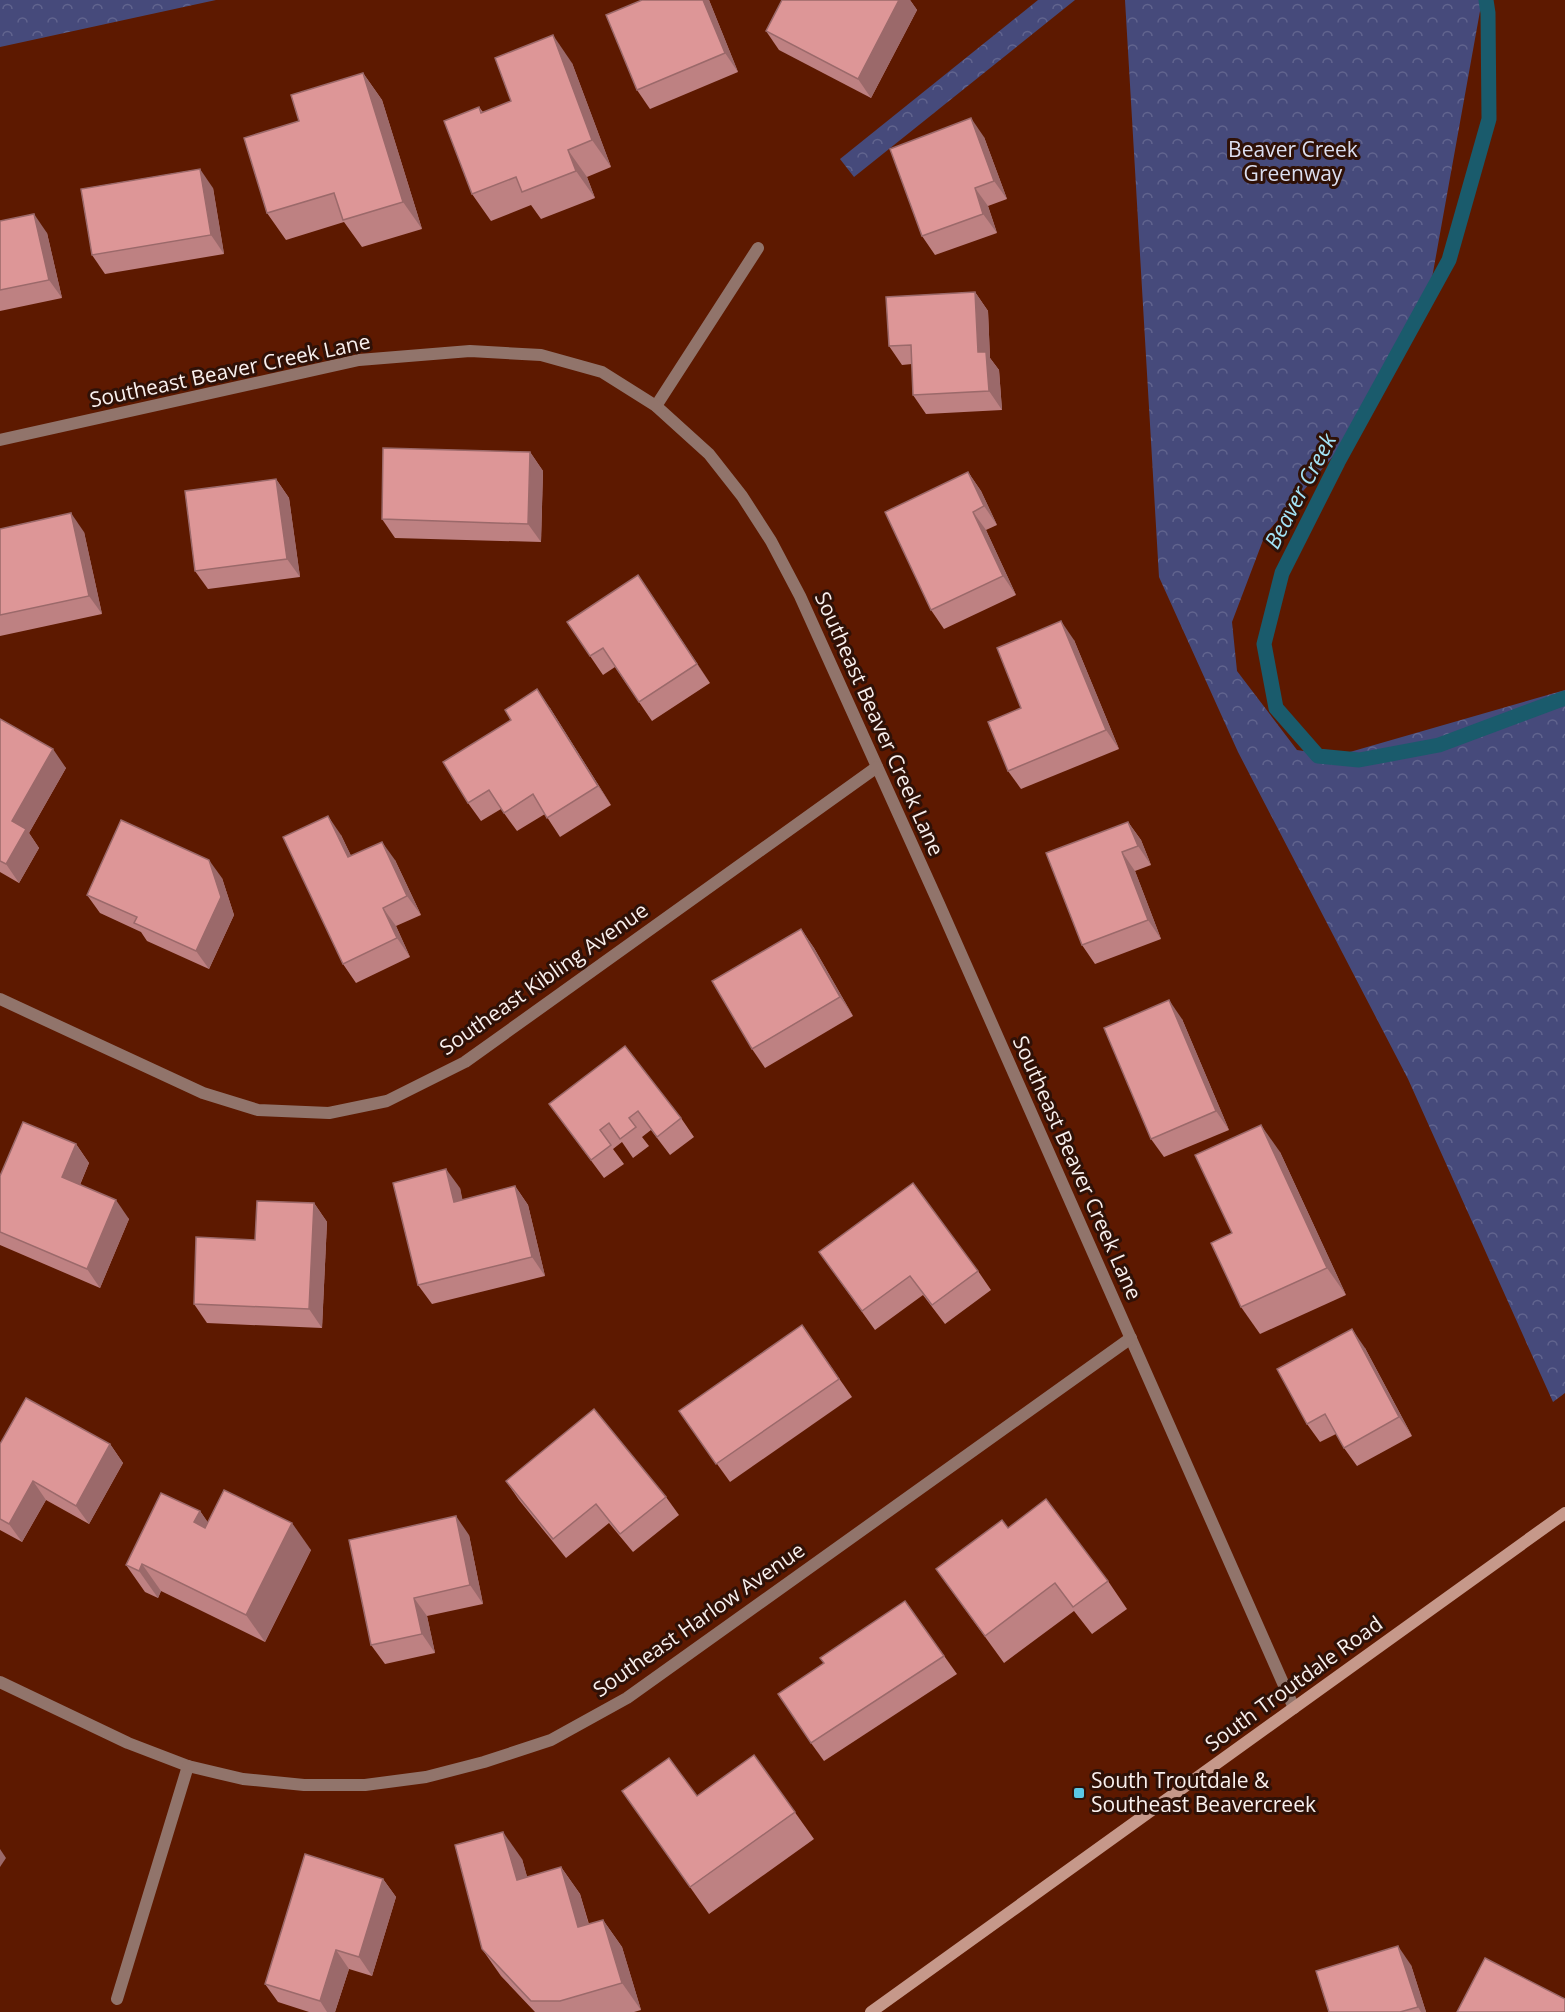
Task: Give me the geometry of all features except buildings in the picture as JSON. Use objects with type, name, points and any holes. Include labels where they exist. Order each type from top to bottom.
[{"type":"main road","name":"South Troutdale Road","points":[[871,2012],[1565,1513]]},
{"type":"street","points":[[656,406],[758,248]]},
{"type":"street","name":"Southeast Beaver Creek Lane","points":[[0,440],[359,360],[470,351],[541,355],[602,372],[656,406],[709,454],[742,496],[771,541],[800,596],[939,904],[1294,1708]]},
{"type":"street","name":"Southeast Kibling Avenue","points":[[0,999],[203,1094],[258,1110],[329,1113],[387,1101],[465,1062],[877,767]]},
{"type":"street","name":"Southeast Harlow Avenue","points":[[0,1682],[128,1743],[188,1766],[243,1779],[304,1785],[365,1785],[426,1777],[484,1762],[551,1740],[627,1698],[1131,1338]]},
{"type":"street","points":[[117,1999],[188,1766]]},
{"type":"green space","points":[[0,0],[216,0],[0,47]]},
{"type":"green space","points":[[1038,0],[1075,0],[854,177],[840,159]]},
{"type":"green space","name":"Beaver Creek Greenway","points":[[1125,0],[1482,0],[1432,278],[1362,423],[1265,535],[1232,622],[1237,671],[1297,750],[1336,756],[1565,690],[1565,1393],[1553,1402],[1408,1079],[1238,752],[1159,577]]},
{"type":"waterway","name":"Beaver Creek","points":[[1486,0],[1489,119],[1449,260],[1338,462],[1282,573],[1264,644],[1276,708],[1318,756],[1359,760],[1439,745],[1565,698]]},
{"type":"place","name":"South Troutdale & Southeast Beavercreek","points":[[1079,1793]]}]
